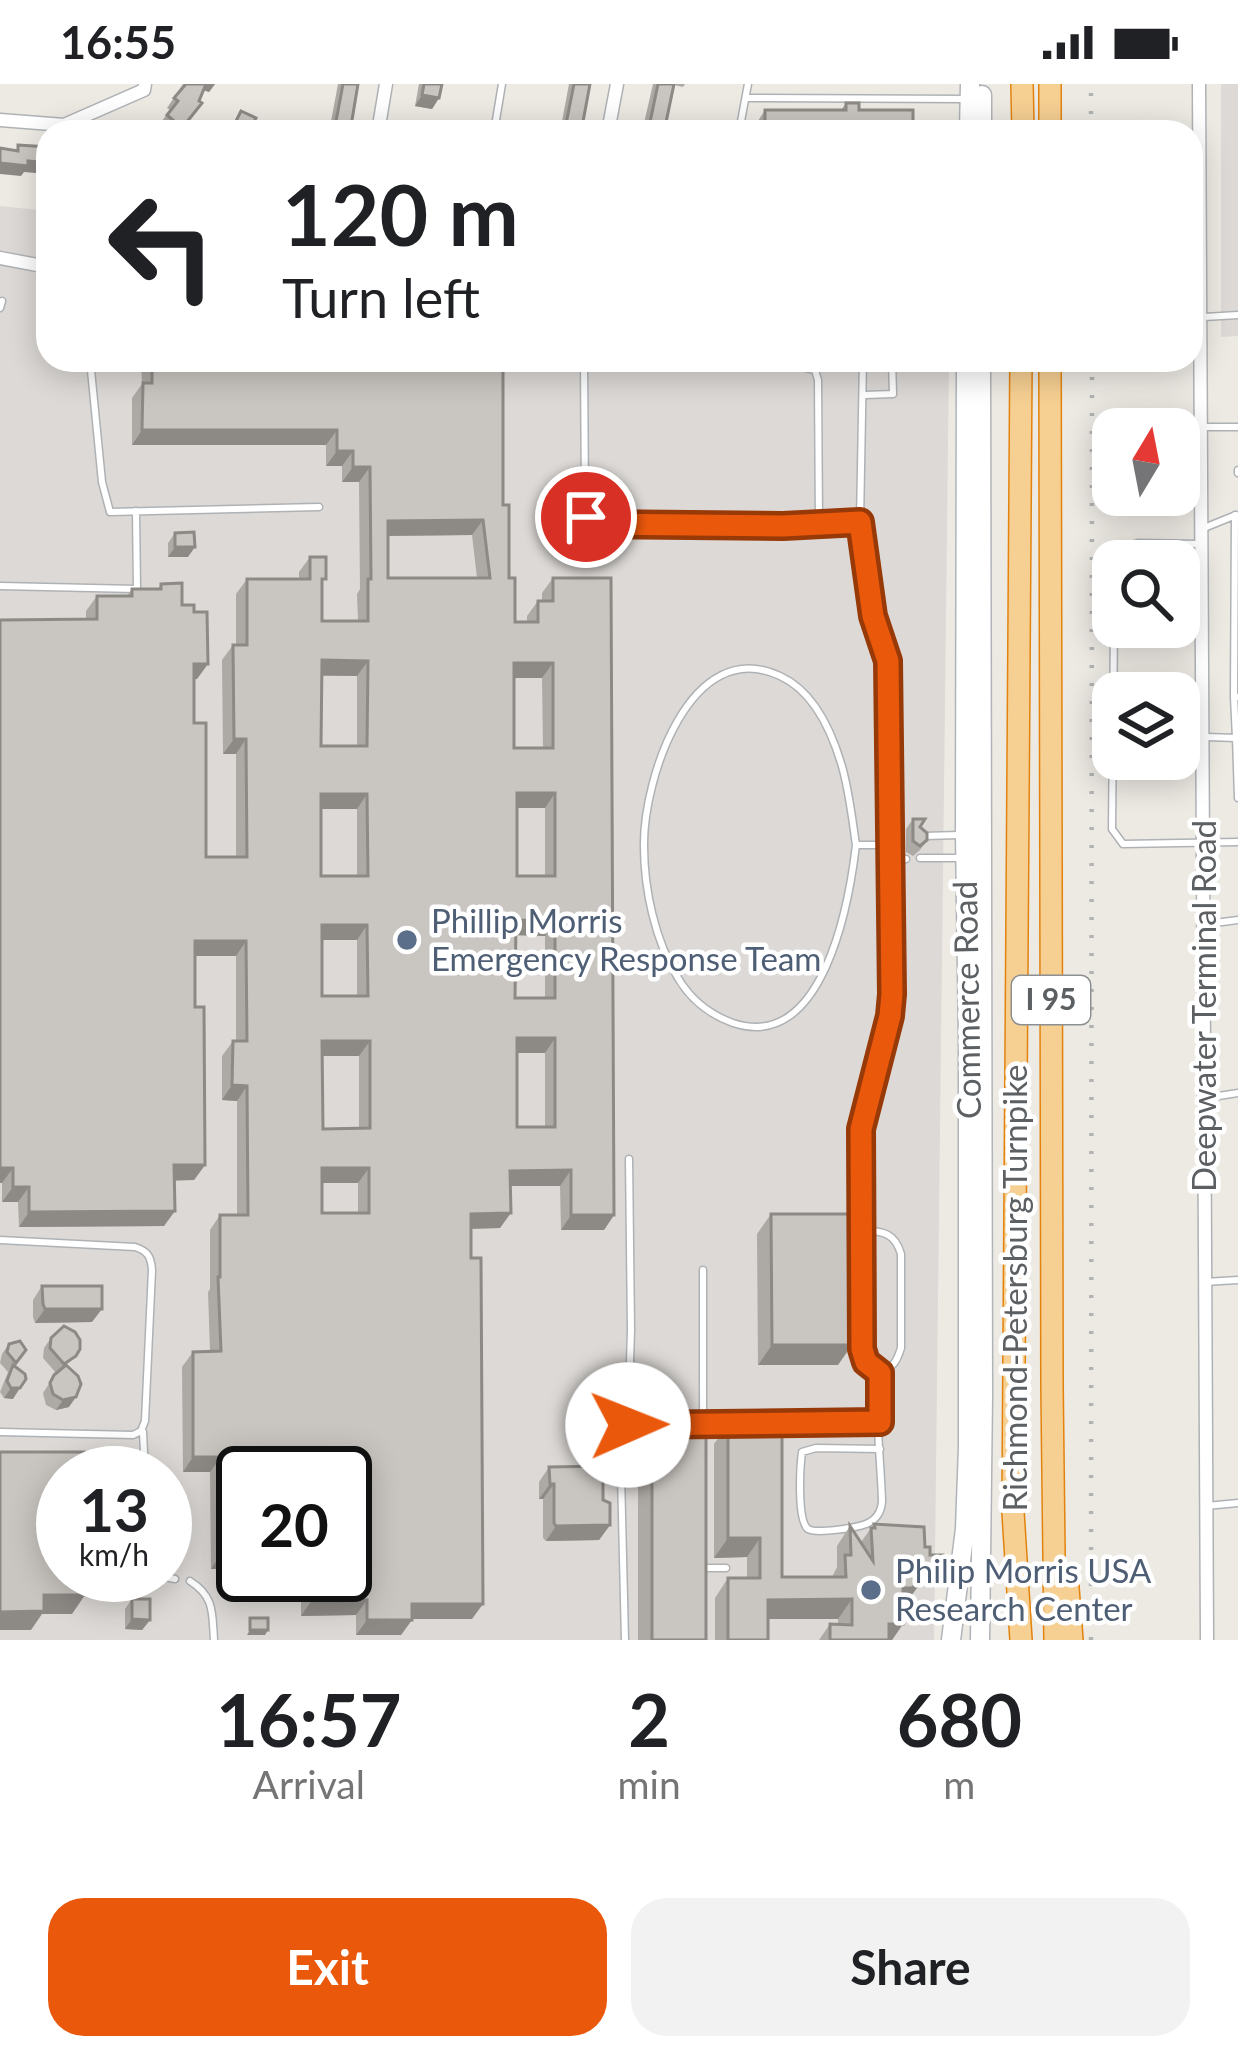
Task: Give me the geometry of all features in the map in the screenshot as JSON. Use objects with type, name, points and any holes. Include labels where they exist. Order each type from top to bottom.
[{"type":"highway","points":[[1022,84],[1022,120]]},
{"type":"highway","points":[[1050,84],[1050,120]]},
{"type":"highway","name":"Richmond-Petersburg Turnpike","points":[[1021,1640],[1013,1488],[1022,372]]},
{"type":"highway","name":"Richmond-Petersburg Turnpike","points":[[1050,372],[1055,1640]]},
{"type":"highway","points":[[1052,1386],[1072,1640]]},
{"type":"main road","name":"Commerce Road","points":[[966,372],[982,1485],[980,1640]]},
{"type":"main road","name":"Commerce Road","points":[[972,835],[981,372]]},
{"type":"main road","name":"Commerce Road","points":[[951,1640],[968,1462],[973,858]]},
{"type":"street","points":[[75,120],[144,90],[145,84]]},
{"type":"street","points":[[380,120],[386,84]]},
{"type":"street","points":[[610,120],[617,84]]},
{"type":"street","name":"Deepwater Terminal Road","points":[[1199,84],[1199,120]]},
{"type":"street","points":[[0,120],[36,123]]},
{"type":"street","points":[[0,258],[36,265]]},
{"type":"street","name":"Deepwater Terminal Road","points":[[1200,372],[1207,1640]]},
{"type":"lane","points":[[496,120],[502,84]]},
{"type":"lane","points":[[742,120],[748,84]]},
{"type":"lane","points":[[909,99],[910,84]]},
{"type":"lane","points":[[746,98],[909,99],[976,91]]},
{"type":"lane","points":[[1203,318],[1238,315]]},
{"type":"lane","points":[[91,372],[110,512],[319,507]]},
{"type":"lane","points":[[584,372],[585,502],[592,524],[860,522]]},
{"type":"lane","points":[[816,372],[820,524]]},
{"type":"lane","points":[[863,372],[860,522],[873,616],[888,661],[892,994],[861,1129],[862,1349],[866,1362],[880,1373]]},
{"type":"lane","points":[[863,395],[893,394],[892,372]]},
{"type":"lane","points":[[1201,427],[1238,427]]},
{"type":"lane","points":[[0,586],[137,589],[136,511]]},
{"type":"lane","points":[[1170,540],[1201,537],[1236,515]]},
{"type":"lane","points":[[1236,515],[1238,798]]},
{"type":"lane","points":[[743,667],[764,669],[804,693],[819,712],[842,764],[856,844],[851,886],[833,954],[814,991],[790,1014],[766,1027],[739,1025],[693,1000],[660,940],[648,893],[644,845],[658,758],[696,696],[716,678],[743,667]]},
{"type":"lane","points":[[1202,737],[1236,738]]},
{"type":"lane","points":[[1113,780],[1112,829],[1123,844],[1238,842]]},
{"type":"lane","points":[[920,836],[972,835]]},
{"type":"lane","points":[[856,844],[906,836]]},
{"type":"lane","points":[[920,858],[973,858]]},
{"type":"lane","points":[[891,860],[906,859]]},
{"type":"lane","points":[[1203,925],[1238,920]]},
{"type":"lane","points":[[1204,1098],[1238,1093]]},
{"type":"lane","points":[[625,1640],[621,1474],[628,1425],[629,1159]]},
{"type":"lane","points":[[862,1230],[889,1233],[901,1253],[901,1348],[890,1369],[880,1373]]},
{"type":"lane","points":[[0,1240],[135,1247],[151,1258],[144,1446]]},
{"type":"lane","points":[[703,1270],[703,1424]]},
{"type":"lane","points":[[1205,1282],[1238,1280]]},
{"type":"lane","points":[[880,1373],[880,1422],[880,1449],[880,1513],[869,1524],[814,1532],[806,1528],[801,1518],[802,1452],[880,1449]]},
{"type":"lane","points":[[628,1425],[880,1422]]},
{"type":"lane","points":[[0,1432],[137,1435],[143,1428]]},
{"type":"lane","points":[[1207,1506],[1238,1503]]},
{"type":"lane","points":[[704,1579],[704,1568],[726,1568]]},
{"type":"lane","points":[[192,1582],[204,1590],[211,1605],[214,1640]]},
{"type":"shaded area","points":[[1221,84],[1238,84],[1238,336],[1221,337]]},
{"type":"shaded area","points":[[0,206],[36,210],[36,372],[949,372],[934,1640],[0,1640]]},
{"type":"building","points":[[186,84],[206,84],[202,103],[188,120],[167,115],[178,101],[174,98]]},
{"type":"building","points":[[343,84],[358,84],[352,120],[336,120]]},
{"type":"building","points":[[424,84],[442,84],[439,98],[422,95]]},
{"type":"building","points":[[574,84],[590,84],[583,120],[567,120]]},
{"type":"building","points":[[658,84],[674,84],[666,120],[650,120]]},
{"type":"building","points":[[846,103],[859,103],[859,110],[913,110],[913,120],[765,120],[765,110],[846,110]]},
{"type":"building","points":[[241,111],[256,118],[255,120],[236,120]]},
{"type":"building","points":[[18,145],[36,146],[36,162],[28,161],[28,166],[0,163],[0,148],[18,151]]},
{"type":"building","points":[[152,372],[503,372],[503,505],[509,505],[509,578],[515,578],[515,622],[538,622],[538,601],[553,601],[553,578],[611,578],[614,1215],[571,1215],[571,1170],[510,1171],[511,1213],[471,1214],[471,1258],[481,1258],[483,1604],[412,1604],[412,1620],[367,1620],[367,1602],[372,1602],[372,1446],[216,1446],[216,1457],[193,1457],[193,1352],[221,1351],[220,1215],[248,1215],[247,1086],[232,1085],[233,1041],[247,1041],[246,941],[195,941],[195,1007],[204,1007],[205,1165],[174,1165],[175,1211],[29,1212],[29,1187],[13,1187],[13,1168],[0,1168],[0,620],[97,619],[97,596],[132,596],[132,589],[182,583],[182,605],[207,612],[208,664],[194,664],[194,723],[206,723],[206,857],[247,857],[246,739],[234,739],[233,645],[247,645],[247,579],[310,579],[310,557],[326,557],[322,621],[368,621],[370,467],[353,467],[353,451],[337,451],[337,430],[142,430],[143,383],[152,383]],"holes":[[[483,520],[490,578],[388,578],[388,521]],[[322,660],[368,661],[367,746],[321,746]],[[514,663],[553,663],[553,748],[514,748]],[[517,793],[555,793],[555,876],[517,876]],[[321,794],[367,794],[368,876],[321,876]],[[516,920],[555,921],[555,998],[515,998]],[[322,925],[367,925],[368,996],[322,996]],[[517,1038],[555,1038],[555,1127],[517,1127]],[[322,1041],[370,1041],[370,1128],[323,1129]],[[322,1168],[369,1168],[369,1213],[322,1213]]]},
{"type":"building","points":[[194,532],[195,547],[175,547],[175,533]]},
{"type":"building","points":[[913,819],[925,819],[920,827],[927,840],[920,846],[913,841]]},
{"type":"building","points":[[771,1214],[852,1214],[852,1345],[772,1345]]},
{"type":"building","points":[[42,1286],[102,1286],[102,1309],[45,1309]]},
{"type":"building","points":[[64,1326],[75,1332],[80,1349],[64,1364],[50,1348],[51,1338]]},
{"type":"building","points":[[20,1341],[26,1350],[16,1363],[7,1352],[9,1344]]},
{"type":"building","points":[[13,1365],[25,1374],[20,1388],[11,1388],[7,1381]]},
{"type":"building","points":[[66,1365],[81,1384],[76,1397],[63,1400],[53,1394],[50,1383]]},
{"type":"building","points":[[652,1424],[706,1424],[706,1640],[652,1640]]},
{"type":"building","points":[[728,1424],[782,1424],[782,1577],[846,1577],[850,1526],[873,1561],[874,1524],[924,1527],[925,1547],[930,1547],[930,1555],[941,1555],[922,1573],[925,1577],[912,1588],[903,1588],[903,1624],[889,1624],[889,1640],[830,1640],[830,1624],[852,1625],[852,1599],[768,1600],[768,1640],[728,1640],[728,1578],[760,1578],[760,1538],[728,1538]]},
{"type":"building","points":[[0,1452],[36,1452],[36,1602],[44,1602],[44,1611],[0,1612]]},
{"type":"building","points":[[603,1466],[603,1500],[610,1503],[610,1525],[556,1526],[549,1467]]},
{"type":"building","points":[[132,1602],[150,1602],[150,1620],[132,1619]]},
{"type":"building","points":[[250,1618],[268,1618],[268,1630],[250,1630]]},
{"type":"railway","points":[[1091,84],[1091,120]]},
{"type":"railway","points":[[1091,1640],[1092,372]]},
{"type":"place","name":"Phillip Morris Emergency Response Team","points":[[407,940]]},
{"type":"place","name":"Philip Morris USA Research Center","points":[[871,1590]]},
{"type":"route","points":[[586,517],[592,524],[860,522],[873,616],[888,661],[891,712],[892,994],[861,1129],[862,1349],[866,1362],[880,1373],[880,1422],[628,1425]]}]
